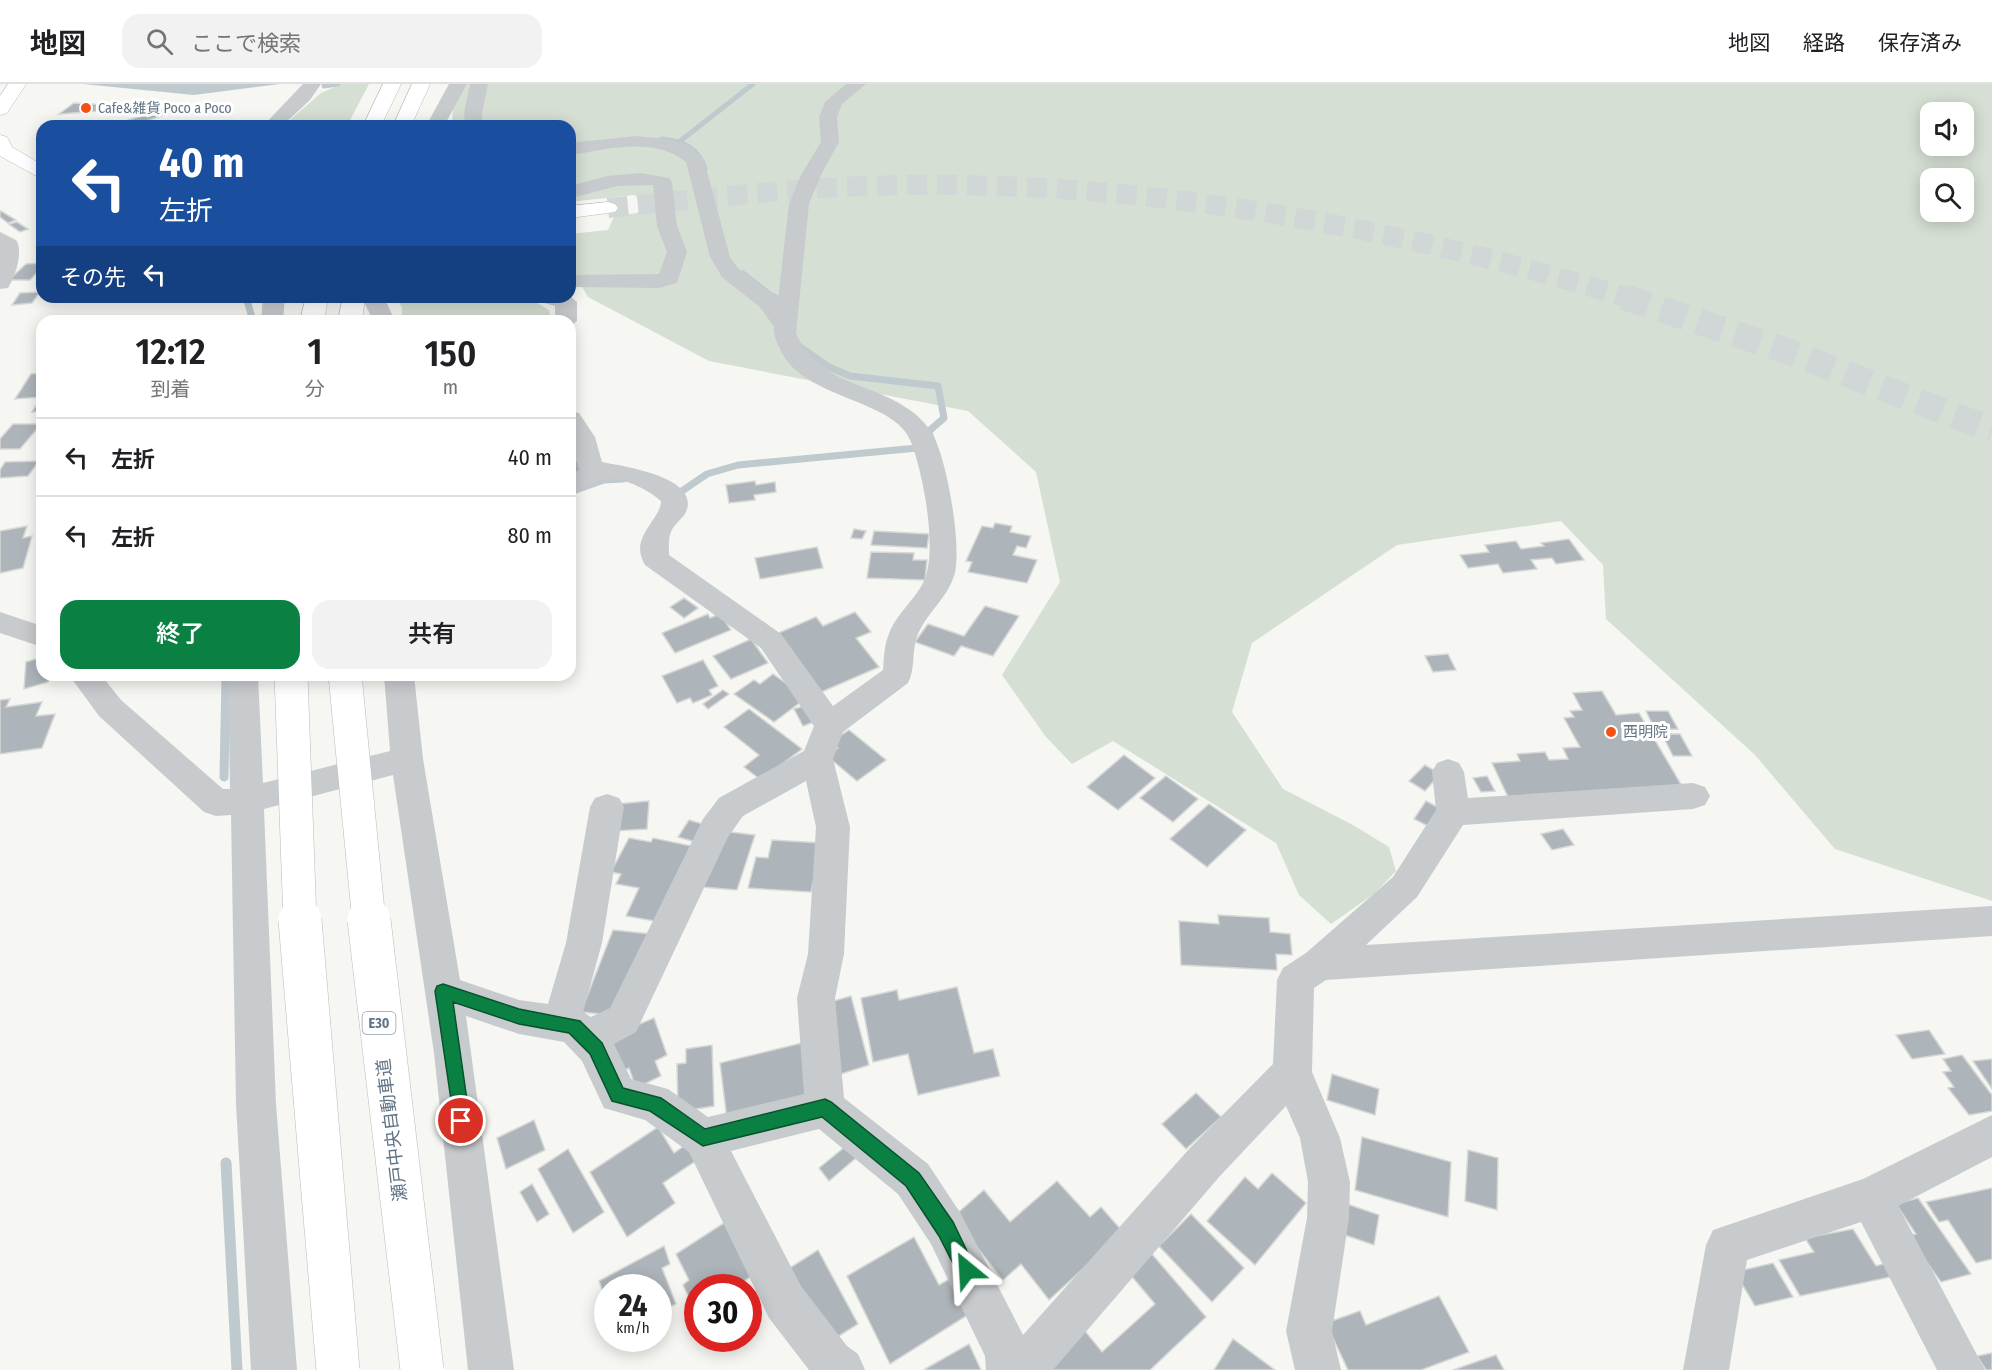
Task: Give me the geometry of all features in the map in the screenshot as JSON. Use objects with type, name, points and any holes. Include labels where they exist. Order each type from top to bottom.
[{"type":"main road","points":[[375,120],[392,84]]},
{"type":"main road","points":[[405,120],[421,84]]},
{"type":"main road","points":[[0,109],[10,86]]},
{"type":"main road","points":[[0,141],[4,150],[36,170]]},
{"type":"main road","points":[[576,211],[608,208]]},
{"type":"main road","points":[[291,681],[292,776],[308,1018],[338,1370]]},
{"type":"main road","name":"瀬戸中央自動車道","points":[[346,681],[375,985],[422,1370]]},
{"type":"street","points":[[278,120],[304,96],[312,84]]},
{"type":"street","points":[[438,120],[458,84]]},
{"type":"street","points":[[473,120],[472,113],[479,84]]},
{"type":"street","points":[[858,84],[834,102],[828,117],[830,142],[811,175],[799,204],[786,326],[789,349],[804,367],[896,412],[920,434],[931,464],[944,560],[931,598],[904,632],[897,675],[830,725],[818,759],[833,827],[826,954],[816,998],[825,1108],[913,1179],[951,1239],[1008,1353],[1008,1370]]},
{"type":"street","points":[[576,148],[639,142],[676,146],[687,151],[695,160],[720,257],[730,272],[770,304],[778,319],[786,326]]},
{"type":"street","points":[[19,160],[36,164]]},
{"type":"street","points":[[576,191],[601,183],[652,178],[662,182],[667,226],[677,252],[669,278],[659,282],[576,281]]},
{"type":"street","points":[[0,238],[9,244],[9,254],[0,283]]},
{"type":"street","points":[[576,427],[583,437],[590,468],[641,476],[661,485],[675,499],[674,508],[657,531],[655,558],[771,640],[830,725]]},
{"type":"street","points":[[576,482],[600,470]]},
{"type":"street","points":[[0,622],[36,635]]},
{"type":"street","points":[[89,681],[110,708],[216,803],[245,801],[408,759]]},
{"type":"street","points":[[243,681],[256,1104],[274,1370]]},
{"type":"street","points":[[400,681],[408,759],[443,991],[491,1370]]},
{"type":"street","points":[[574,1031],[623,1020],[715,829],[731,807],[818,759]]},
{"type":"street","points":[[1318,1370],[1309,1331],[1328,1218],[1329,1182],[1320,1138],[1292,1072],[1296,981],[1319,964],[1405,887],[1453,812],[1448,772]]},
{"type":"street","points":[[1453,812],[1694,796]]},
{"type":"street","points":[[574,1031],[584,942],[607,807]]},
{"type":"street","points":[[1319,964],[1992,921]]},
{"type":"street","points":[[443,991],[519,1017],[574,1031],[596,1048],[618,1095],[654,1103],[703,1138],[785,1302],[831,1362],[842,1370]]},
{"type":"street","points":[[1023,1370],[1205,1162],[1292,1072]]},
{"type":"street","points":[[703,1138],[825,1108]]},
{"type":"street","points":[[1706,1370],[1728,1245],[1871,1198],[1992,1136]]},
{"type":"street","points":[[1871,1198],[1962,1370]]},
{"type":"shaded area","points":[[83,84],[280,84],[194,95]]},
{"type":"shaded area","points":[[335,84],[369,84],[350,120],[290,120],[321,93],[335,87]]},
{"type":"shaded area","points":[[467,84],[1992,84],[1992,901],[1835,849],[1755,755],[1606,619],[1603,565],[1561,521],[1397,545],[1252,643],[1232,712],[1283,789],[1353,825],[1389,847],[1396,871],[1375,893],[1331,924],[1299,895],[1276,843],[1113,741],[1072,764],[1046,737],[1002,675],[1060,582],[1036,472],[968,411],[709,361],[588,297],[576,277],[576,233],[608,230],[614,217],[647,211],[645,201],[634,195],[576,201],[576,120],[452,120],[453,107]]},
{"type":"shaded area","points":[[399,303],[537,303],[549,310],[550,315],[402,315],[402,307]]},
{"type":"building","name":"Cafe&雑貨 Poco a Poco","points":[[74,103],[108,105],[99,111],[59,114]]},
{"type":"building","points":[[154,104],[159,108],[143,113],[138,109]]},
{"type":"building","points":[[164,109],[170,113],[149,120],[128,120]]},
{"type":"building","points":[[0,211],[16,220],[8,223],[0,217]]},
{"type":"building","points":[[17,222],[28,229],[20,232],[9,224]]},
{"type":"building","points":[[36,263],[36,274],[30,280],[9,280],[26,264]]},
{"type":"building","points":[[36,292],[36,298],[32,303],[12,305],[20,293]]},
{"type":"building","points":[[31,374],[36,374],[36,397],[15,399]]},
{"type":"building","points":[[13,424],[36,424],[36,430],[20,449],[0,449],[0,439]]},
{"type":"building","points":[[576,460],[577,460],[583,473],[576,475]]},
{"type":"building","points":[[36,461],[36,465],[28,476],[0,478],[0,470],[5,462]]},
{"type":"building","points":[[755,481],[756,485],[775,482],[776,492],[754,495],[755,500],[729,503],[726,485]]},
{"type":"building","points":[[995,523],[1012,526],[1010,532],[1031,536],[1026,548],[1017,546],[1013,555],[1037,560],[1027,583],[968,572],[972,562],[966,561],[982,526],[993,528]]},
{"type":"building","points":[[27,526],[23,538],[32,536],[23,568],[0,573],[0,531]]},
{"type":"building","points":[[854,529],[866,531],[862,539],[851,538]]},
{"type":"building","points":[[874,531],[929,534],[927,548],[871,545]]},
{"type":"building","points":[[1569,539],[1584,560],[1556,564],[1552,558],[1531,560],[1537,569],[1503,573],[1498,564],[1468,568],[1460,555],[1489,552],[1485,545],[1516,541],[1521,549]]},
{"type":"building","points":[[817,547],[823,568],[760,579],[755,558]]},
{"type":"building","points":[[871,552],[914,553],[913,560],[927,560],[925,580],[867,578]]},
{"type":"building","points":[[684,598],[698,608],[684,618],[670,607]]},
{"type":"building","points":[[985,606],[1019,616],[993,656],[961,646],[954,656],[915,642],[928,624],[964,636]]},
{"type":"building","points":[[855,612],[871,632],[856,638],[879,667],[819,693],[776,634],[816,617],[823,626]]},
{"type":"building","points":[[708,614],[710,618],[720,614],[731,630],[675,653],[662,633]]},
{"type":"building","points":[[751,639],[768,663],[731,679],[713,656]]},
{"type":"building","points":[[1448,654],[1456,670],[1433,672],[1425,656]]},
{"type":"building","points":[[36,659],[36,681],[48,682],[24,689],[26,662]]},
{"type":"building","points":[[703,660],[718,686],[709,690],[712,695],[693,703],[690,698],[677,703],[662,676]]},
{"type":"building","points":[[773,674],[806,698],[774,722],[734,694],[754,680],[760,684]]},
{"type":"building","points":[[723,690],[729,694],[708,709],[703,704]]},
{"type":"building","name":"西明院","points":[[1602,691],[1616,715],[1639,713],[1682,786],[1509,799],[1492,763],[1520,761],[1517,754],[1545,752],[1549,760],[1568,759],[1563,748],[1580,747],[1564,718],[1574,717],[1570,711],[1582,710],[1573,693]]},
{"type":"building","points":[[10,699],[6,707],[42,702],[36,716],[55,714],[42,748],[0,754],[0,700]]},
{"type":"building","points":[[810,704],[819,720],[803,726],[794,709]]},
{"type":"building","points":[[749,709],[802,749],[761,780],[744,767],[759,755],[724,727]]},
{"type":"building","points":[[1646,711],[1668,711],[1678,729],[1655,730]]},
{"type":"building","points":[[849,730],[886,760],[857,781],[827,756],[838,748],[831,742]]},
{"type":"building","points":[[1662,734],[1680,734],[1692,756],[1673,756]]},
{"type":"building","points":[[1124,755],[1155,778],[1118,810],[1087,787]]},
{"type":"building","points":[[1425,765],[1440,774],[1425,791],[1409,781]]},
{"type":"building","points":[[1166,776],[1198,799],[1173,822],[1140,798]]},
{"type":"building","points":[[1487,776],[1495,791],[1481,792],[1473,778]]},
{"type":"building","points":[[649,801],[647,829],[614,831],[617,804]]},
{"type":"building","points":[[1426,801],[1441,809],[1430,827],[1414,819]]},
{"type":"building","points":[[1209,804],[1246,830],[1207,867],[1170,839]]},
{"type":"building","points":[[689,820],[709,826],[699,843],[678,837]]},
{"type":"building","points":[[1563,829],[1574,845],[1552,850],[1541,834]]},
{"type":"building","points":[[721,831],[755,835],[737,890],[702,887]]},
{"type":"building","points":[[629,838],[651,842],[653,838],[696,847],[660,922],[626,916],[639,888],[616,884],[621,874],[611,872]]},
{"type":"building","points":[[772,840],[822,843],[811,892],[748,888],[756,857],[768,858]]},
{"type":"building","points":[[1218,915],[1269,918],[1270,932],[1290,934],[1292,955],[1276,954],[1277,970],[1181,965],[1179,921],[1219,924]]},
{"type":"building","points":[[613,930],[651,934],[621,1016],[581,1012]]},
{"type":"building","points":[[957,987],[974,1053],[993,1049],[1000,1076],[918,1095],[908,1054],[873,1062],[861,998],[897,990],[899,1000]]},
{"type":"building","points":[[851,996],[869,1065],[838,1075],[827,1003]]},
{"type":"building","points":[[654,1018],[667,1055],[655,1061],[661,1076],[636,1088],[629,1068],[616,1074],[604,1039]]},
{"type":"building","points":[[1929,1030],[1945,1054],[1912,1059],[1896,1035]]},
{"type":"building","points":[[802,1043],[811,1098],[727,1119],[720,1063]]},
{"type":"building","points":[[712,1045],[714,1106],[678,1112],[677,1064],[686,1063],[686,1049]]},
{"type":"building","points":[[1962,1055],[1992,1095],[1992,1111],[1969,1115],[1948,1088],[1954,1087],[1943,1072],[1951,1071],[1943,1059]]},
{"type":"building","points":[[1992,1059],[1992,1089],[1973,1061]]},
{"type":"building","points":[[1332,1074],[1379,1089],[1375,1115],[1327,1100]]},
{"type":"building","points":[[1196,1093],[1221,1117],[1186,1149],[1162,1124]]},
{"type":"building","points":[[534,1120],[545,1150],[506,1169],[497,1138]]},
{"type":"building","points":[[658,1127],[674,1153],[690,1142],[700,1158],[663,1183],[675,1203],[627,1237],[590,1172]]},
{"type":"building","points":[[1362,1137],[1451,1162],[1448,1217],[1355,1190]]},
{"type":"building","points":[[846,1146],[856,1158],[829,1181],[819,1168]]},
{"type":"building","points":[[568,1149],[604,1212],[573,1233],[538,1169]]},
{"type":"building","points":[[1468,1150],[1498,1158],[1497,1210],[1465,1201]]},
{"type":"building","points":[[1272,1173],[1306,1203],[1255,1265],[1207,1221],[1245,1177],[1258,1189]]},
{"type":"building","points":[[1057,1181],[1090,1217],[1101,1207],[1123,1232],[1049,1300],[1021,1264],[1003,1280],[953,1217],[984,1190],[1010,1222]]},
{"type":"building","points":[[532,1184],[549,1214],[537,1222],[520,1192]]},
{"type":"building","points":[[1992,1188],[1992,1259],[1976,1263],[1948,1220],[1939,1222],[1926,1202]]},
{"type":"building","points":[[1918,1198],[1971,1274],[1941,1282],[1908,1236],[1916,1234],[1896,1204]]},
{"type":"building","points":[[1347,1204],[1379,1215],[1374,1245],[1342,1234]]},
{"type":"building","points":[[1191,1214],[1244,1268],[1212,1302],[1159,1246]]},
{"type":"building","points":[[730,1219],[758,1272],[755,1274],[686,1274],[676,1254]]},
{"type":"building","points":[[1853,1229],[1876,1266],[1887,1263],[1895,1276],[1800,1296],[1779,1260],[1814,1252],[1805,1238]]},
{"type":"building","points":[[914,1237],[939,1285],[955,1276],[974,1311],[890,1364],[847,1276]]},
{"type":"building","points":[[664,1246],[670,1264],[662,1268],[664,1274],[612,1274]]},
{"type":"building","points":[[818,1250],[858,1324],[826,1344],[788,1269]]},
{"type":"building","points":[[1151,1253],[1206,1317],[1150,1370],[1043,1370],[1085,1331],[1102,1352],[1155,1304],[1129,1273]]},
{"type":"building","points":[[1773,1263],[1793,1297],[1755,1306],[1735,1272]]},
{"type":"building","points":[[672,1294],[676,1304],[672,1306]]},
{"type":"building","points":[[1439,1296],[1469,1352],[1421,1370],[1348,1370],[1326,1323],[1360,1311],[1366,1325]]},
{"type":"building","points":[[1233,1339],[1275,1370],[1214,1370]]},
{"type":"building","points":[[969,1344],[981,1370],[925,1370],[925,1369]]},
{"type":"building","points":[[1992,1353],[1992,1370],[1986,1370],[1977,1356]]},
{"type":"building","points":[[1496,1355],[1504,1370],[1453,1370]]},
{"type":"waterway","points":[[324,86],[338,84]]},
{"type":"waterway","points":[[679,142],[753,84]]},
{"type":"waterway","points":[[662,139],[689,147],[699,156],[705,169]]},
{"type":"waterway","points":[[743,273],[775,298]]},
{"type":"waterway","points":[[248,303],[251,315]]},
{"type":"waterway","points":[[800,347],[829,367],[850,376],[938,386],[944,418],[929,431],[931,440]]},
{"type":"waterway","points":[[676,495],[707,474],[738,465],[917,448]]},
{"type":"waterway","points":[[576,490],[604,480],[623,479]]},
{"type":"waterway","points":[[224,777],[226,681]]},
{"type":"waterway","points":[[226,1163],[237,1370]]},
{"type":"tunnel","points":[[608,208],[758,193],[870,186],[999,186],[1091,191],[1273,214],[1363,230],[1453,250],[1629,298]]},
{"type":"tunnel","points":[[1624,297],[1787,351],[1992,430]]},
{"type":"place","name":"Cafe&雑貨 Poco a Poco","points":[[86,108]]},
{"type":"place","name":"西明院","points":[[1611,732]]},
{"type":"route","points":[[461,1121],[443,991],[519,1017],[574,1026],[596,1048],[618,1095],[654,1103],[703,1138],[825,1108],[913,1179],[946,1229],[967,1270]]}]
